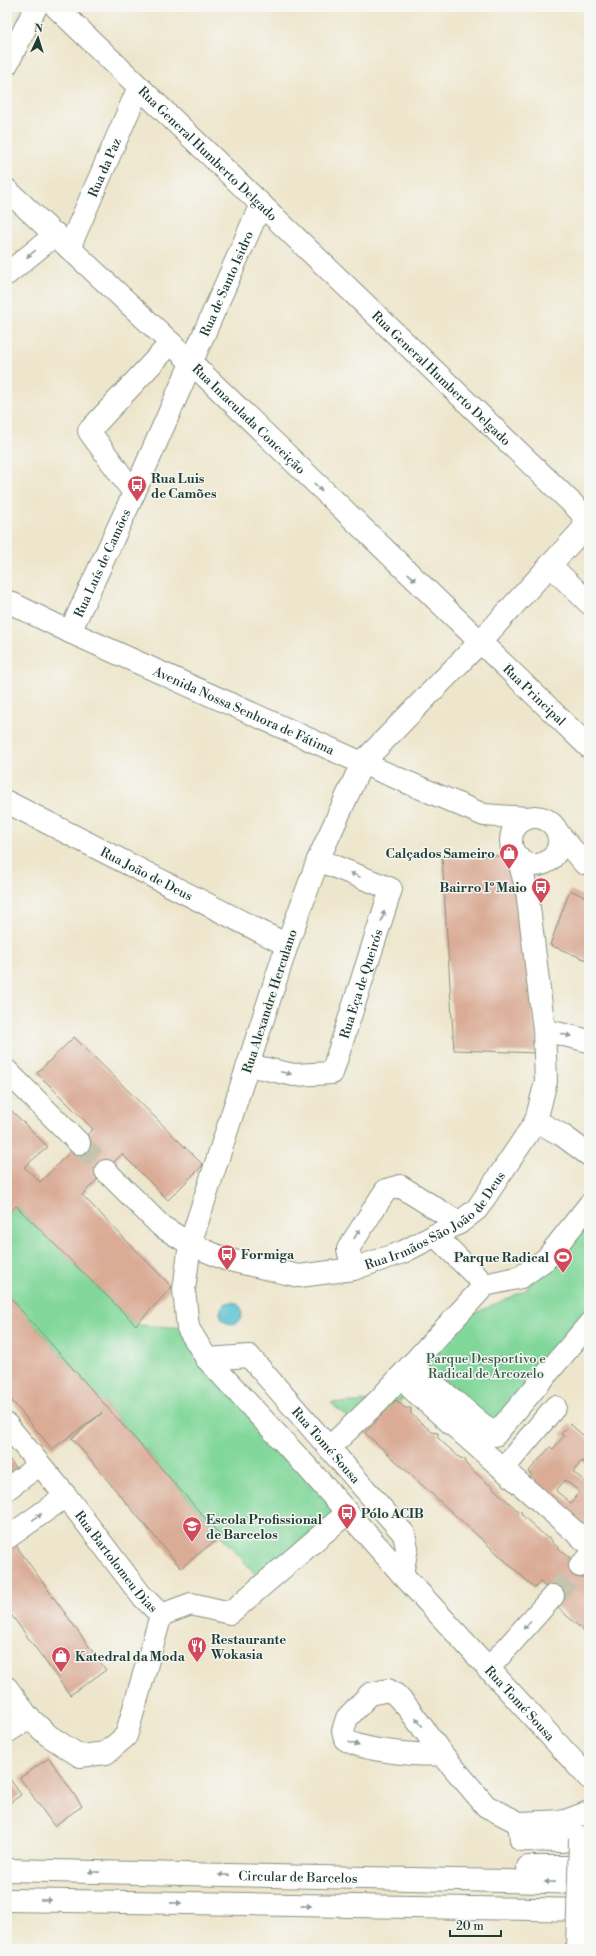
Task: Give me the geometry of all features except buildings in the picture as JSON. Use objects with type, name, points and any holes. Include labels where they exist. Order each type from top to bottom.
[{"type":"street","points":[[7,64],[36,7]]},
{"type":"street","name":"Rua General Humberto Delgado","points":[[56,7],[581,512],[588,526],[550,565],[479,643],[362,763]]},
{"type":"street","name":"Rua da Paz","points":[[62,241],[139,87]]},
{"type":"street","name":"Rua Imaculada Conceição","points":[[10,196],[62,241],[171,343],[479,643]]},
{"type":"street","name":"Rua de Santo Isidro","points":[[190,362],[261,204]]},
{"type":"street","points":[[7,274],[62,241]]},
{"type":"street","points":[[134,493],[89,431],[171,343]]},
{"type":"street","name":"Rua Luís de Camões","points":[[70,632],[134,493],[190,362]]},
{"type":"street","points":[[550,565],[589,603]]},
{"type":"street","name":"Avenida Nossa Senhora de Fátima","points":[[7,602],[70,632],[362,763],[484,815],[527,818]]},
{"type":"street","name":"Rua Principal","points":[[479,643],[589,747]]},
{"type":"street","name":"Rua Alexandre Herculano","points":[[190,1244],[287,945],[318,860],[362,763]]},
{"type":"street","name":"Rua João de Deus","points":[[7,802],[287,945]]},
{"type":"street","name":"Avenida Nossa Senhora de Fátima","points":[[484,815],[515,854]]},
{"type":"street","points":[[527,818],[542,818],[554,826],[558,833],[587,864],[548,861],[530,864],[515,854],[512,834],[520,822],[527,818]]},
{"type":"street","points":[[527,891],[559,846],[558,833]]},
{"type":"street","name":"Rua Irmãos São João de Deus","points":[[106,1171],[161,1226],[190,1244],[225,1259],[299,1276],[353,1269],[403,1252],[460,1223],[477,1209],[536,1121],[546,1081],[544,1030],[527,891],[515,854]]},
{"type":"street","name":"Rua Eça de Queirós","points":[[248,1065],[294,1075],[332,1073],[391,889],[318,860]]},
{"type":"street","points":[[544,1030],[589,1041]]},
{"type":"street","points":[[7,1071],[79,1143]]},
{"type":"street","points":[[536,1121],[562,1135],[589,1155]]},
{"type":"street","points":[[353,1269],[348,1249],[386,1190],[400,1186],[460,1223]]},
{"type":"street","points":[[329,1448],[378,1401],[485,1285],[520,1277],[546,1259],[589,1205]]},
{"type":"street","points":[[435,1235],[485,1285]]},
{"type":"street","name":"Rua Tomé Sousa","points":[[190,1244],[184,1290],[188,1328],[207,1359],[307,1466],[347,1514],[589,1778]]},
{"type":"street","points":[[412,1365],[495,1435],[589,1324]]},
{"type":"street","name":"Rua Tomé Sousa","points":[[207,1359],[249,1356],[404,1534],[407,1548],[402,1574]]},
{"type":"street","points":[[412,1389],[589,1544]]},
{"type":"street","points":[[503,1469],[554,1407]]},
{"type":"street","name":"Rua Bartolomeu Dias","points":[[7,1426],[66,1496],[141,1595],[161,1615],[191,1604],[230,1613],[347,1514]]},
{"type":"street","points":[[7,1489],[39,1465]]},
{"type":"street","points":[[7,1538],[66,1496]]},
{"type":"street","points":[[488,1669],[553,1596]]},
{"type":"street","points":[[7,1688],[29,1718],[49,1736],[80,1756],[106,1753],[126,1736],[161,1615]]},
{"type":"street","points":[[7,1732],[29,1718]]},
{"type":"street","points":[[442,1754],[486,1806],[519,1823],[565,1821],[589,1813]]},
{"type":"street","points":[[519,1823],[521,1840],[562,1841],[580,1838],[577,1949]]},
{"type":"street","points":[[365,1877],[460,1866],[589,1867]]},
{"type":"street","name":"Circular de Barcelos","points":[[7,1870],[589,1883]]},
{"type":"street","points":[[7,1900],[589,1910]]},
{"type":"street","points":[[350,1906],[451,1921],[589,1925]]},
{"type":"green space","name":"Parque Desportivo e Radical de Arcozelo","points":[[589,1205],[589,1324],[492,1439],[422,1382],[365,1433],[331,1403],[378,1401],[447,1326],[526,1290],[546,1259]]},
{"type":"green space","points":[[16,1206],[136,1325],[188,1328],[341,1515],[264,1584],[7,1294],[7,1215]]},
{"type":"water","points":[[231,1302],[239,1305],[242,1313],[239,1321],[231,1324],[223,1321],[220,1313],[223,1305]]},
{"type":"tunnel","points":[[79,1143],[106,1171]]},
{"type":"tunnel","points":[[553,1596],[580,1566]]},
{"type":"place","name":"Rua Luis de Camões","points":[[137,502]]},
{"type":"place","name":"Calçados Sameiro","points":[[509,870]]},
{"type":"place","name":"Bairro 1º Maio","points":[[541,904]]},
{"type":"place","name":"Formiga","points":[[227,1271]]},
{"type":"place","name":"Parque Radical","points":[[563,1274]]},
{"type":"place","name":"Pólo ACIB","points":[[347,1530]]},
{"type":"place","name":"Escola Profissional de Barcelos","points":[[192,1543]]},
{"type":"place","name":"Restaurante Wokasia","points":[[197,1663]]},
{"type":"place","name":"Katedral da Moda","points":[[61,1673]]}]
